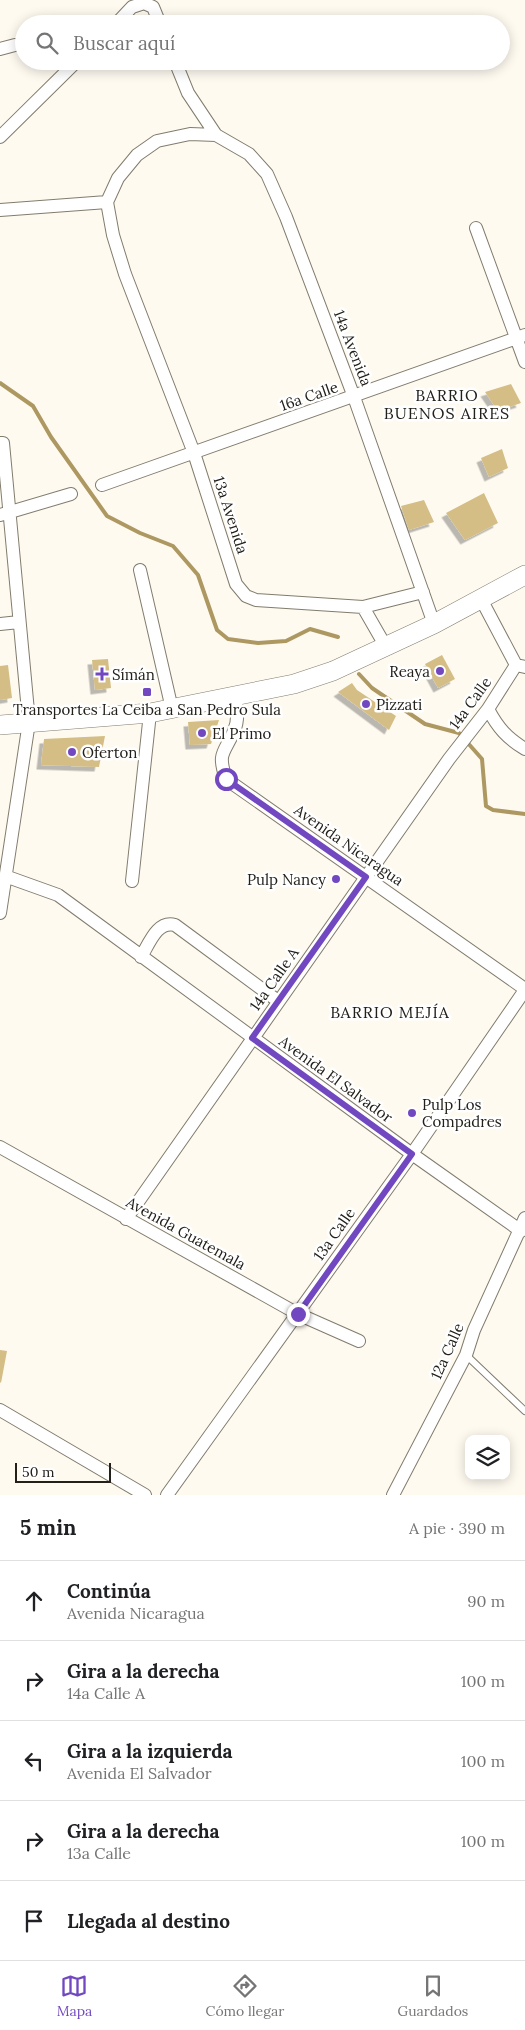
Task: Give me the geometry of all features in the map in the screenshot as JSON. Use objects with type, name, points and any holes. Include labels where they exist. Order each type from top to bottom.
[{"type":"main road","points":[[0,725],[150,713],[302,681],[333,671],[386,647],[434,624],[525,575]]},
{"type":"street","points":[[124,15],[132,7],[144,3],[153,7],[156,15]]},
{"type":"street","points":[[0,49],[15,45]]},
{"type":"street","points":[[0,137],[68,70]]},
{"type":"street","points":[[179,70],[188,93],[216,135]]},
{"type":"street","points":[[0,210],[107,202],[122,172],[137,155],[157,141],[190,134],[216,135]]},
{"type":"street","name":"14a Avenida","points":[[216,135],[249,154],[267,174],[286,217],[354,397],[434,624]]},
{"type":"street","name":"13a Avenida","points":[[107,202],[113,235],[125,274],[194,453],[236,584],[242,593],[256,600],[363,607],[423,592]]},
{"type":"street","points":[[476,228],[521,337],[525,362]]},
{"type":"street","name":"16a Calle","points":[[102,485],[521,337]]},
{"type":"street","points":[[0,914],[29,722],[19,622],[5,514],[1,443]]},
{"type":"street","points":[[5,514],[71,494]]},
{"type":"street","points":[[140,570],[172,709]]},
{"type":"street","points":[[481,599],[520,666]]},
{"type":"street","points":[[363,607],[386,647]]},
{"type":"street","points":[[0,624],[19,622]]},
{"type":"street","name":"14a Calle","points":[[449,759],[520,666]]},
{"type":"street","name":"Avenida Nicaragua","points":[[236,696],[238,716],[234,731],[223,748],[221,764],[226,779],[525,990]]},
{"type":"street","points":[[488,709],[496,724],[508,739],[525,749]]},
{"type":"street","points":[[132,881],[150,713]]},
{"type":"street","name":"14a Calle A","points":[[126,1219],[449,759]]},
{"type":"street","name":"Avenida El Salvador","points":[[5,876],[58,895],[412,1154],[523,1224]]},
{"type":"street","points":[[141,957],[160,927],[168,923],[175,925],[278,1001]]},
{"type":"street","name":"13a Calle","points":[[167,1495],[412,1154],[525,990]]},
{"type":"street","name":"Avenida Guatemala","points":[[0,1147],[298,1314],[359,1341]]},
{"type":"street","name":"12a Calle","points":[[393,1495],[466,1355],[474,1330],[523,1224]]},
{"type":"street","points":[[0,1410],[145,1495]]},
{"type":"lane","points":[[466,1355],[525,1411]]},
{"type":"building","points":[[511,384],[521,403],[498,411],[485,392]]},
{"type":"building","points":[[502,449],[508,468],[489,477],[481,458]]},
{"type":"building","points":[[484,493],[498,523],[465,540],[446,513]]},
{"type":"building","points":[[424,500],[434,522],[409,530],[401,506]]},
{"type":"building","name":"Reaya","points":[[442,655],[455,679],[438,688],[425,664]]},
{"type":"building","name":"Símán","points":[[108,659],[111,688],[95,690],[92,660]]},
{"type":"building","points":[[8,665],[12,698],[0,700],[0,666]]},
{"type":"building","name":"Pizzati","points":[[352,683],[357,690],[396,716],[389,730],[338,692]]},
{"type":"building","name":"El Primo","points":[[219,720],[211,744],[190,745],[188,722]]},
{"type":"building","name":"Oferton","points":[[105,736],[99,767],[41,765],[44,739]]},
{"type":"building","points":[[0,1350],[7,1351],[1,1383],[0,1382]]},
{"type":"waterway","points":[[0,383],[33,406],[51,437],[107,516],[140,533],[173,546],[198,575],[217,630],[228,639],[258,643],[286,641],[310,629],[338,637]]},
{"type":"waterway","points":[[359,674],[372,688],[425,724],[459,733],[482,759],[486,806],[493,810],[525,814]]},
{"type":"place","name":"Reaya","points":[[440,671]]},
{"type":"place","name":"Símán","points":[[102,674]]},
{"type":"place","name":"Transportes La Ceiba a San Pedro Sula","points":[[147,692]]},
{"type":"place","name":"Pizzati","points":[[366,704]]},
{"type":"place","name":"El Primo","points":[[202,733]]},
{"type":"place","name":"Oferton","points":[[72,752]]},
{"type":"place","name":"Pulp Nancy","points":[[336,879]]},
{"type":"place","name":"Pulp Los Compadres","points":[[412,1113]]},
{"type":"district","name":"BARRIO BUENOS AIRES","points":[[447,404]]},
{"type":"district","name":"BARRIO MEJÍA","points":[[390,1012]]},
{"type":"route","points":[[226,779],[366,877],[252,1038],[412,1154],[298,1314]]}]
